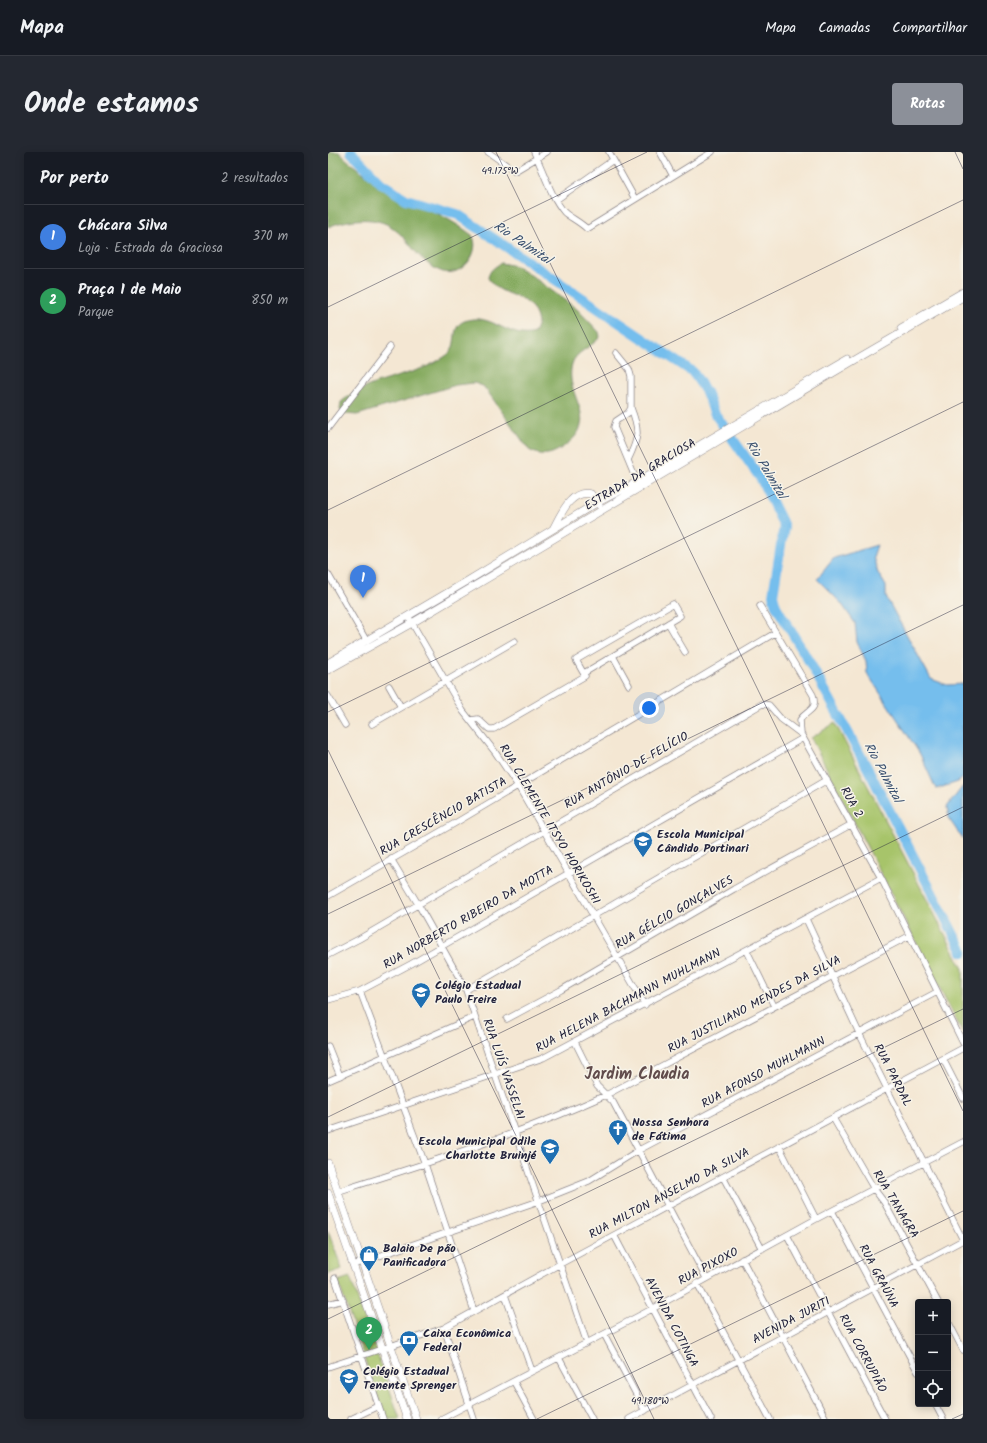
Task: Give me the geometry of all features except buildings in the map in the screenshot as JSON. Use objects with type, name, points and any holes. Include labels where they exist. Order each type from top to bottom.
[{"type":"main road","name":"ESTRADA DA GRACIOSA","points":[[328,670],[412,623],[601,510],[738,425],[963,292]]},
{"type":"main road","name":"ESTRADA DA GRACIOSA","points":[[738,425],[963,297]]},
{"type":"main road","name":"ESTRADA DA GRACIOSA","points":[[328,663],[598,502],[720,436]]},
{"type":"main road","points":[[553,529],[568,503],[578,495],[585,492],[591,494],[598,502],[601,510]]},
{"type":"main road","points":[[328,1163],[339,1191],[390,1346],[416,1419]]},
{"type":"main road","points":[[328,1193],[407,1419]]},
{"type":"street","points":[[488,152],[515,170],[547,152]]},
{"type":"street","points":[[534,152],[556,200],[566,213],[579,220],[587,229],[712,152]]},
{"type":"street","points":[[609,152],[635,199]]},
{"type":"street","points":[[660,152],[673,176]]},
{"type":"street","points":[[556,200],[613,160]]},
{"type":"street","points":[[328,428],[390,347]]},
{"type":"street","points":[[616,353],[628,369],[631,376],[631,408],[638,429],[637,440],[628,460]]},
{"type":"street","points":[[631,408],[628,413],[616,421],[614,428],[637,482]]},
{"type":"street","points":[[328,574],[366,640]]},
{"type":"street","points":[[471,720],[478,719],[489,729],[494,729],[585,676],[584,673],[680,616],[672,604],[576,660],[584,673]]},
{"type":"street","points":[[760,606],[775,633],[801,671],[815,700],[813,709],[800,720],[802,736]]},
{"type":"street","name":"RUA CLEMENTE ITSYO HORIKOSHI","points":[[408,616],[471,720],[518,786],[567,873],[645,1005]]},
{"type":"street","points":[[668,623],[685,652]]},
{"type":"street","name":"RUA CRESCÊNCIO BATISTA","points":[[328,896],[518,786],[775,633]]},
{"type":"street","points":[[372,724],[515,641]]},
{"type":"street","points":[[613,656],[629,685]]},
{"type":"street","points":[[389,686],[402,707]]},
{"type":"street","points":[[328,696],[345,725]]},
{"type":"street","name":"RUA ANTÔNIO DE FELÍCIO","points":[[328,955],[762,704],[769,705],[781,719],[802,736]]},
{"type":"street","name":"RUA 2","points":[[802,736],[881,878],[963,1043]]},
{"type":"street","name":"RUA NORBERTO RIBEIRO DA MOTTA","points":[[328,1000],[360,991],[567,873],[802,736]]},
{"type":"street","points":[[466,990],[827,780]]},
{"type":"street","name":"RUA GÉLCIO GONÇALVES","points":[[507,1019],[617,958],[734,889],[852,824]]},
{"type":"street","name":"RUA LUÍS VASSELAI","points":[[391,859],[442,945],[466,990],[474,1018],[539,1201],[587,1343]]},
{"type":"street","name":"RUA HELENA BACHMANN MUHLMANN","points":[[328,1131],[543,1058],[881,878]]},
{"type":"street","name":"RUA PARDAL","points":[[806,919],[859,1033],[888,1088],[963,1240]]},
{"type":"street","name":"RUA JUSTILIANO MENDES DA SILVA","points":[[339,1191],[425,1164],[555,1118],[606,1095],[909,936]]},
{"type":"street","points":[[747,950],[774,1006]]},
{"type":"street","points":[[360,991],[404,1105],[474,1311]]},
{"type":"street","name":"RUA AFONSO MUHLMANN","points":[[353,1265],[539,1201],[589,1180],[639,1150],[937,992]]},
{"type":"street","points":[[328,1081],[474,1018]]},
{"type":"street","points":[[575,1042],[596,1086],[613,1102],[706,1278]]},
{"type":"street","points":[[328,1046],[340,1076]]},
{"type":"street","name":"RUA MILTON ANSELMO DA SILVA","points":[[328,1367],[444,1328],[560,1264],[963,1048]]},
{"type":"street","points":[[943,1060],[963,1098]]},
{"type":"street","name":"RUA TANAGRA","points":[[833,1118],[874,1189],[884,1202],[936,1299]]},
{"type":"street","name":"RUA PIXOXO","points":[[441,1419],[470,1406],[532,1371],[652,1309],[706,1278],[963,1142]]},
{"type":"street","points":[[779,1146],[816,1219]]},
{"type":"street","points":[[723,1177],[762,1249]]},
{"type":"street","name":"RUA GRAÚNA","points":[[832,1211],[917,1371]]},
{"type":"street","name":"AVENIDA COTINGA","points":[[614,1235],[711,1419]]},
{"type":"street","name":"RUA CORRUPIÃO","points":[[787,1235],[885,1419]]},
{"type":"street","name":"AVENIDA JURITI","points":[[629,1419],[963,1240]]},
{"type":"street","points":[[742,1259],[784,1336],[826,1419]]},
{"type":"street","points":[[335,1278],[383,1419]]},
{"type":"street","points":[[697,1284],[770,1419]]},
{"type":"street","points":[[505,1294],[532,1371]]},
{"type":"street","points":[[328,1304],[342,1300]]},
{"type":"street","points":[[951,1327],[963,1350]]},
{"type":"street","points":[[444,1328],[474,1419]]},
{"type":"street","points":[[604,1334],[645,1411]]},
{"type":"street","points":[[559,1358],[592,1419]]},
{"type":"street","points":[[514,1382],[534,1419]]},
{"type":"street","points":[[351,1419],[378,1406]]},
{"type":"street","points":[[937,1407],[943,1419]]},
{"type":"green space","points":[[328,152],[339,152],[369,177],[439,214],[472,235],[474,248],[469,261],[464,267],[457,271],[450,273],[443,272],[431,266],[424,260],[396,230],[378,221],[352,220],[328,227]]},
{"type":"green space","points":[[501,263],[516,266],[528,273],[578,310],[599,332],[600,337],[597,341],[580,353],[572,364],[571,377],[573,388],[582,419],[580,428],[573,438],[560,449],[552,453],[541,454],[529,450],[488,392],[483,386],[474,383],[456,385],[357,415],[345,414],[340,410],[341,402],[365,387],[421,369],[435,363],[447,355],[453,345],[456,329],[459,324],[464,321],[481,319],[518,333],[534,333],[538,323],[535,313],[530,305],[524,300],[501,290],[488,278],[491,271]]},
{"type":"green space","points":[[835,723],[963,969],[963,1033],[811,738]]},
{"type":"green space","points":[[328,1231],[342,1269],[328,1274]]},
{"type":"green space","points":[[350,1277],[400,1419],[385,1419],[338,1281]]},
{"type":"water","points":[[877,545],[873,557],[878,573],[886,586],[886,597],[931,679],[947,685],[963,684],[963,778],[958,782],[936,789],[920,754],[867,673],[866,661],[857,642],[855,623],[841,603],[817,579],[834,558]]},
{"type":"water","points":[[963,786],[963,839],[949,819],[947,807]]},
{"type":"waterway","name":"Rio Palmital","points":[[351,152],[381,183],[406,199],[457,214],[693,372],[706,392],[715,414],[761,479],[784,526],[773,595],[776,606],[810,663],[868,769],[963,952]]},
{"type":"place","name":"Chácara Silva","points":[[363,598]]},
{"type":"place","name":"Escola Municipal Cândido Portinari","points":[[643,858]]},
{"type":"place","name":"Colégio Estadual Paulo Freire","points":[[421,1009]]},
{"type":"place","name":"Nossa Senhora de Fátima","points":[[618,1146]]},
{"type":"place","name":"Escola Municipal Odile Charlotte Bruinjé","points":[[550,1165]]},
{"type":"place","name":"Balaio De pão Panificadora","points":[[369,1272]]},
{"type":"place","name":"Praça 1 de Maio","points":[[369,1350]]},
{"type":"place","name":"Caixa Econômica Federal","points":[[409,1357]]},
{"type":"place","name":"Colégio Estadual Tenente Sprenger","points":[[349,1395]]},
{"type":"district","name":"Jardim Claudia","points":[[637,1073]]}]
